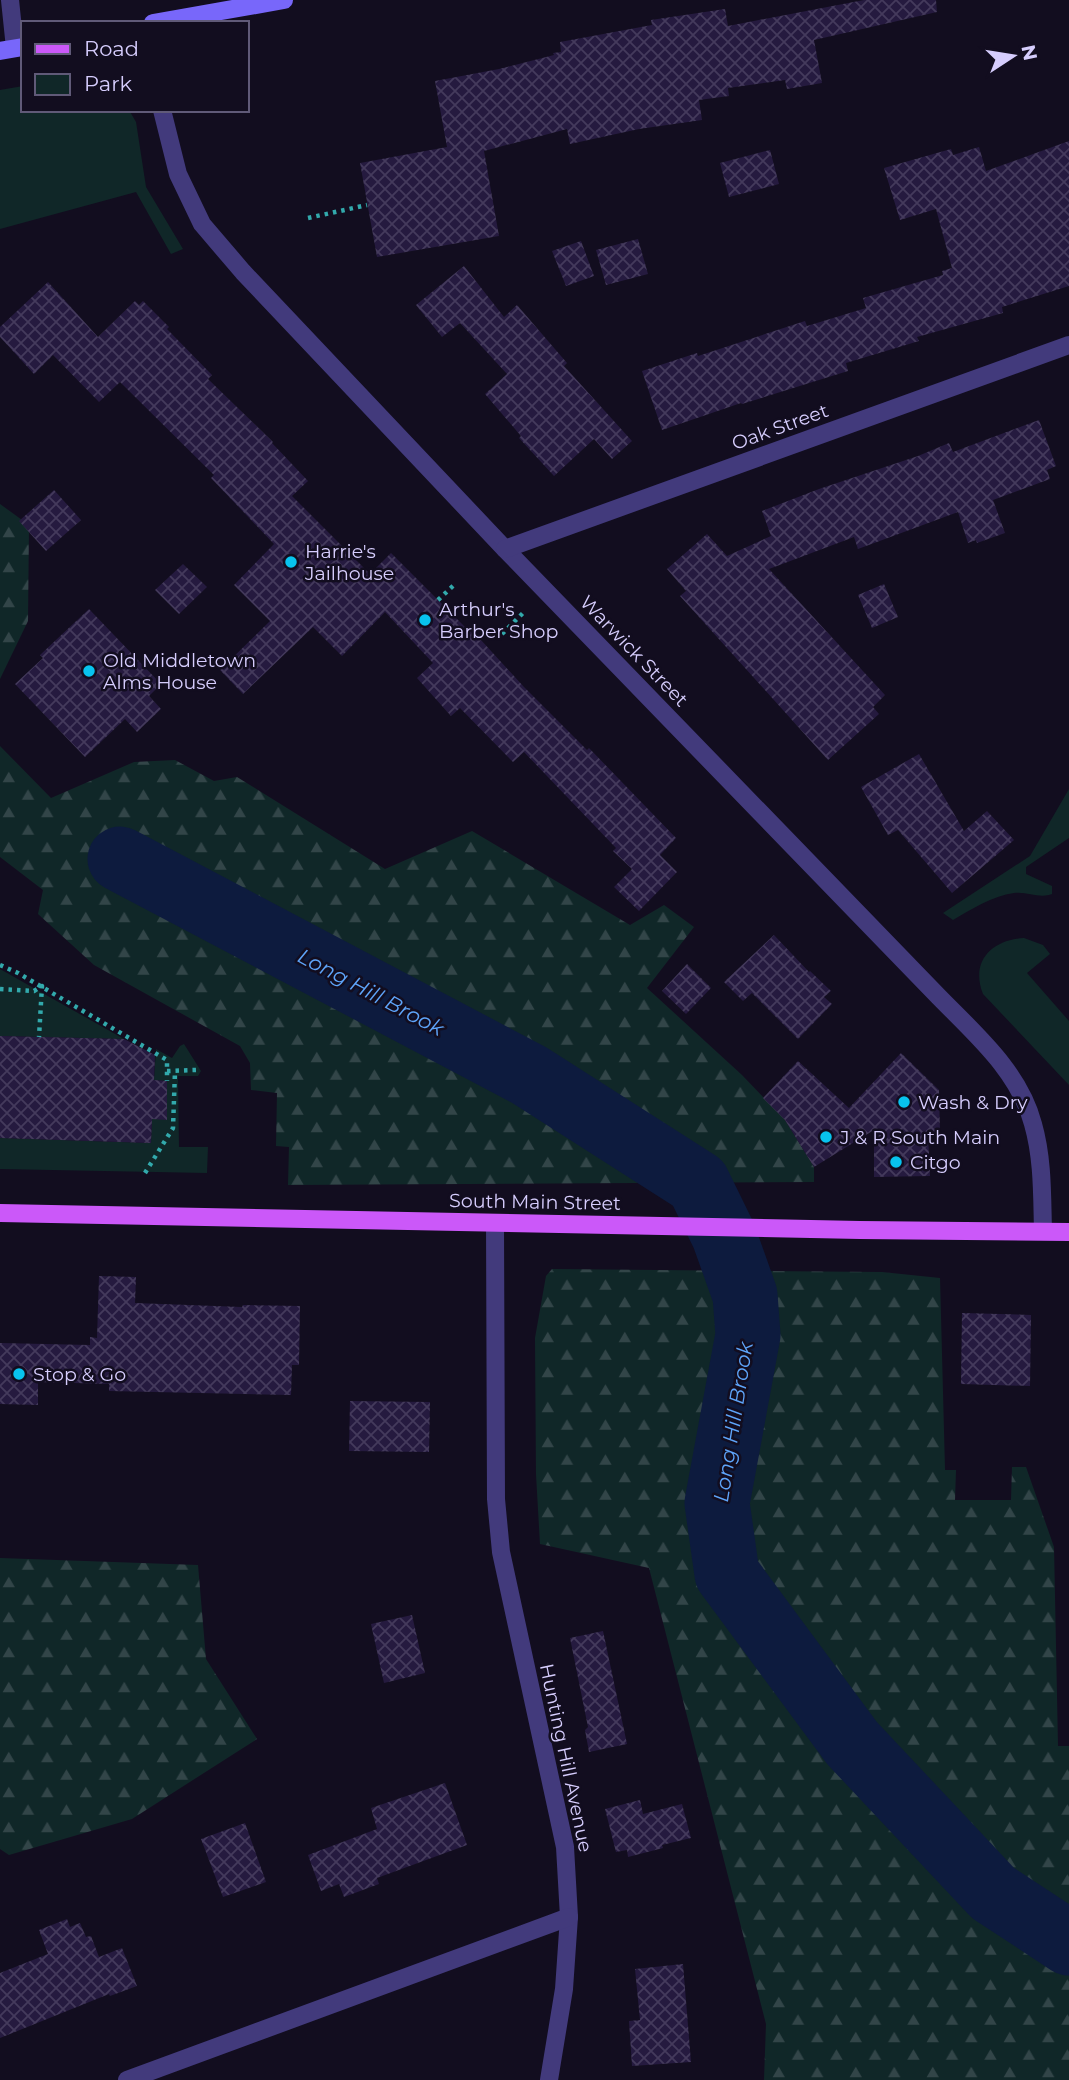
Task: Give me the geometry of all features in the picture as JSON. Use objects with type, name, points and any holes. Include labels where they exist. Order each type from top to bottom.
[{"type":"main road","name":"South Main Street","points":[[0,1213],[1069,1232]]},
{"type":"street","points":[[10,0],[12,49]]},
{"type":"street","points":[[164,21],[284,0]]},
{"type":"street","name":"Warwick Street","points":[[162,112],[178,174],[202,224],[243,272],[505,549],[1005,1067],[1033,1123],[1040,1165],[1043,1231]]},
{"type":"street","name":"Oak Street","points":[[505,549],[1069,345]]},
{"type":"street","name":"Hunting Hill Avenue","points":[[495,1223],[496,1499],[501,1552],[565,1847],[569,1917],[564,1989],[549,2080]]},
{"type":"street","points":[[127,2080],[569,1917]]},
{"type":"path","points":[[308,218],[367,205]]},
{"type":"path","points":[[438,600],[454,585]]},
{"type":"path","points":[[502,634],[527,609]]},
{"type":"path","points":[[0,965],[42,986],[167,1060],[167,1081]]},
{"type":"path","points":[[0,989],[34,991],[42,986]]},
{"type":"path","points":[[39,1037],[42,986]]},
{"type":"path","points":[[167,1072],[196,1070]]},
{"type":"path","points":[[145,1173],[173,1128],[175,1071]]},
{"type":"green space","points":[[21,86],[21,112],[130,112],[136,122],[146,187],[183,249],[171,254],[136,192],[0,229],[0,90]]},
{"type":"green space","points":[[0,504],[29,525],[28,621],[0,679]]},
{"type":"green space","points":[[0,746],[51,798],[134,762],[175,760],[214,781],[237,777],[385,869],[472,831],[630,925],[664,905],[694,927],[647,988],[742,1075],[785,1120],[814,1167],[814,1182],[288,1185],[289,1147],[276,1146],[277,1093],[251,1090],[250,1063],[240,1046],[94,965],[38,914],[43,890],[0,857]]},
{"type":"green space","points":[[1069,789],[1069,838],[1026,867],[1026,874],[1052,886],[1052,894],[1042,896],[1019,893],[998,897],[953,920],[943,913],[1030,856]]},
{"type":"green space","points":[[1024,938],[1043,945],[1050,954],[1027,973],[1069,1021],[1069,1085],[983,994],[979,972],[987,954],[1002,943]]},
{"type":"green space","points":[[0,969],[124,1039],[0,1036]]},
{"type":"green space","points":[[184,1044],[201,1071],[198,1076],[178,1076],[179,1147],[208,1147],[207,1173],[0,1169],[0,1138],[151,1143],[152,1119],[167,1119],[167,1081],[154,1080],[156,1049],[172,1058]]},
{"type":"green space","points":[[552,1269],[882,1272],[940,1278],[945,1470],[956,1470],[955,1500],[1011,1500],[1012,1467],[1026,1467],[1054,1547],[1058,1746],[1069,1746],[1069,2080],[764,2080],[766,2024],[649,1568],[540,1544],[536,1474],[535,1338],[546,1276]]},
{"type":"green space","points":[[0,1558],[198,1565],[206,1659],[257,1739],[132,1819],[9,1855],[0,1849]]},
{"type":"building","points":[[864,0],[936,0],[937,12],[814,40],[822,83],[787,89],[785,80],[728,88],[729,96],[699,100],[702,120],[639,129],[570,144],[567,129],[484,151],[499,236],[377,257],[360,163],[447,147],[435,81],[554,55],[553,53],[561,52],[560,42],[652,25],[651,20],[725,9],[728,26]]},
{"type":"building","points":[[1069,141],[1069,286],[1002,307],[1003,313],[917,337],[919,341],[846,363],[848,371],[662,430],[642,371],[805,321],[807,326],[866,308],[863,298],[943,275],[942,271],[952,268],[936,209],[900,220],[884,168],[951,149],[953,155],[979,147],[986,171]]},
{"type":"building","points":[[770,150],[779,184],[729,197],[720,163]]},
{"type":"building","points":[[638,239],[648,274],[606,285],[596,250]]},
{"type":"building","points":[[581,241],[594,276],[566,286],[552,251]]},
{"type":"building","points":[[464,266],[504,317],[517,305],[567,363],[564,366],[632,441],[612,459],[594,439],[554,476],[519,438],[521,436],[485,394],[507,374],[460,323],[442,337],[416,305]]},
{"type":"building","points":[[48,282],[98,337],[135,301],[139,305],[143,301],[212,375],[208,379],[273,442],[308,481],[292,496],[370,574],[391,553],[468,630],[470,628],[524,687],[587,750],[589,748],[676,838],[660,855],[677,872],[639,911],[614,887],[632,869],[613,851],[616,848],[524,752],[513,762],[460,708],[451,716],[417,678],[433,663],[385,612],[342,656],[313,627],[243,694],[220,670],[270,621],[234,585],[274,544],[211,478],[214,475],[120,382],[99,402],[53,355],[34,374],[0,337],[0,327]]},
{"type":"building","points":[[1039,420],[1056,466],[1047,470],[1050,479],[993,500],[1005,533],[977,543],[976,540],[968,543],[958,512],[858,549],[854,537],[769,569],[885,695],[873,707],[879,714],[828,760],[680,596],[686,591],[667,569],[707,534],[727,556],[771,536],[762,511],[949,443],[953,452]]},
{"type":"building","points":[[54,490],[81,520],[46,551],[19,521]]},
{"type":"building","points":[[183,564],[207,587],[179,614],[155,590]]},
{"type":"building","points":[[884,584],[898,617],[872,628],[858,595]]},
{"type":"building","name":"Old Middletown Alms House","points":[[89,609],[161,684],[149,696],[161,709],[137,732],[125,719],[85,757],[15,684],[43,658],[40,655]]},
{"type":"building","points":[[919,754],[964,831],[987,811],[1014,840],[952,893],[898,830],[888,835],[861,787]]},
{"type":"building","points":[[774,935],[831,991],[824,997],[832,1004],[798,1039],[752,993],[743,1001],[724,982]]},
{"type":"building","points":[[687,964],[711,988],[686,1014],[662,991]]},
{"type":"building","points":[[0,1036],[124,1039],[155,1055],[154,1080],[167,1081],[167,1120],[152,1119],[151,1143],[0,1138]]},
{"type":"building","points":[[901,1053],[939,1090],[940,1134],[928,1134],[930,1176],[874,1177],[874,1130],[814,1167],[785,1120],[763,1098],[798,1061],[849,1108]]},
{"type":"building","points":[[99,1276],[136,1277],[135,1303],[300,1306],[299,1365],[292,1365],[291,1395],[109,1391],[109,1384],[38,1382],[38,1405],[0,1404],[0,1343],[90,1345],[90,1337],[97,1338]]},
{"type":"building","points":[[962,1313],[1031,1315],[1030,1386],[961,1384]]},
{"type":"building","points":[[350,1401],[430,1402],[429,1452],[349,1451]]},
{"type":"building","points":[[412,1615],[425,1673],[384,1683],[371,1624]]},
{"type":"building","points":[[603,1631],[627,1744],[589,1752],[585,1730],[588,1727],[570,1638]]},
{"type":"building","points":[[445,1783],[467,1845],[377,1878],[379,1884],[344,1897],[339,1884],[321,1891],[308,1855],[377,1829],[371,1808]]},
{"type":"building","points":[[640,1800],[643,1814],[682,1804],[691,1838],[628,1857],[627,1850],[616,1852],[605,1809]]},
{"type":"building","points":[[245,1823],[266,1882],[223,1897],[201,1839]]},
{"type":"building","points":[[67,1919],[70,1927],[80,1923],[86,1937],[91,1936],[99,1957],[122,1948],[137,1986],[110,1996],[109,1994],[0,2038],[0,1973],[48,1954],[39,1930]]},
{"type":"building","points":[[683,1964],[691,2062],[632,2066],[629,2021],[640,2020],[635,1969]]},
{"type":"waterway","name":"Long Hill Brook","points":[[120,859],[529,1075],[698,1183],[724,1236],[745,1295],[748,1335],[717,1503],[727,1574],[852,1743],[993,1893],[1069,1943]]},
{"type":"place","name":"Harrie's Jailhouse","points":[[291,562]]},
{"type":"place","name":"Arthur's Barber Shop","points":[[425,620]]},
{"type":"place","name":"Old Middletown Alms House","points":[[89,671]]},
{"type":"place","name":"Wash & Dry","points":[[904,1102]]},
{"type":"place","name":"J & R South Main","points":[[826,1137]]},
{"type":"place","name":"Citgo","points":[[896,1162]]},
{"type":"place","name":"Stop & Go","points":[[19,1374]]}]
